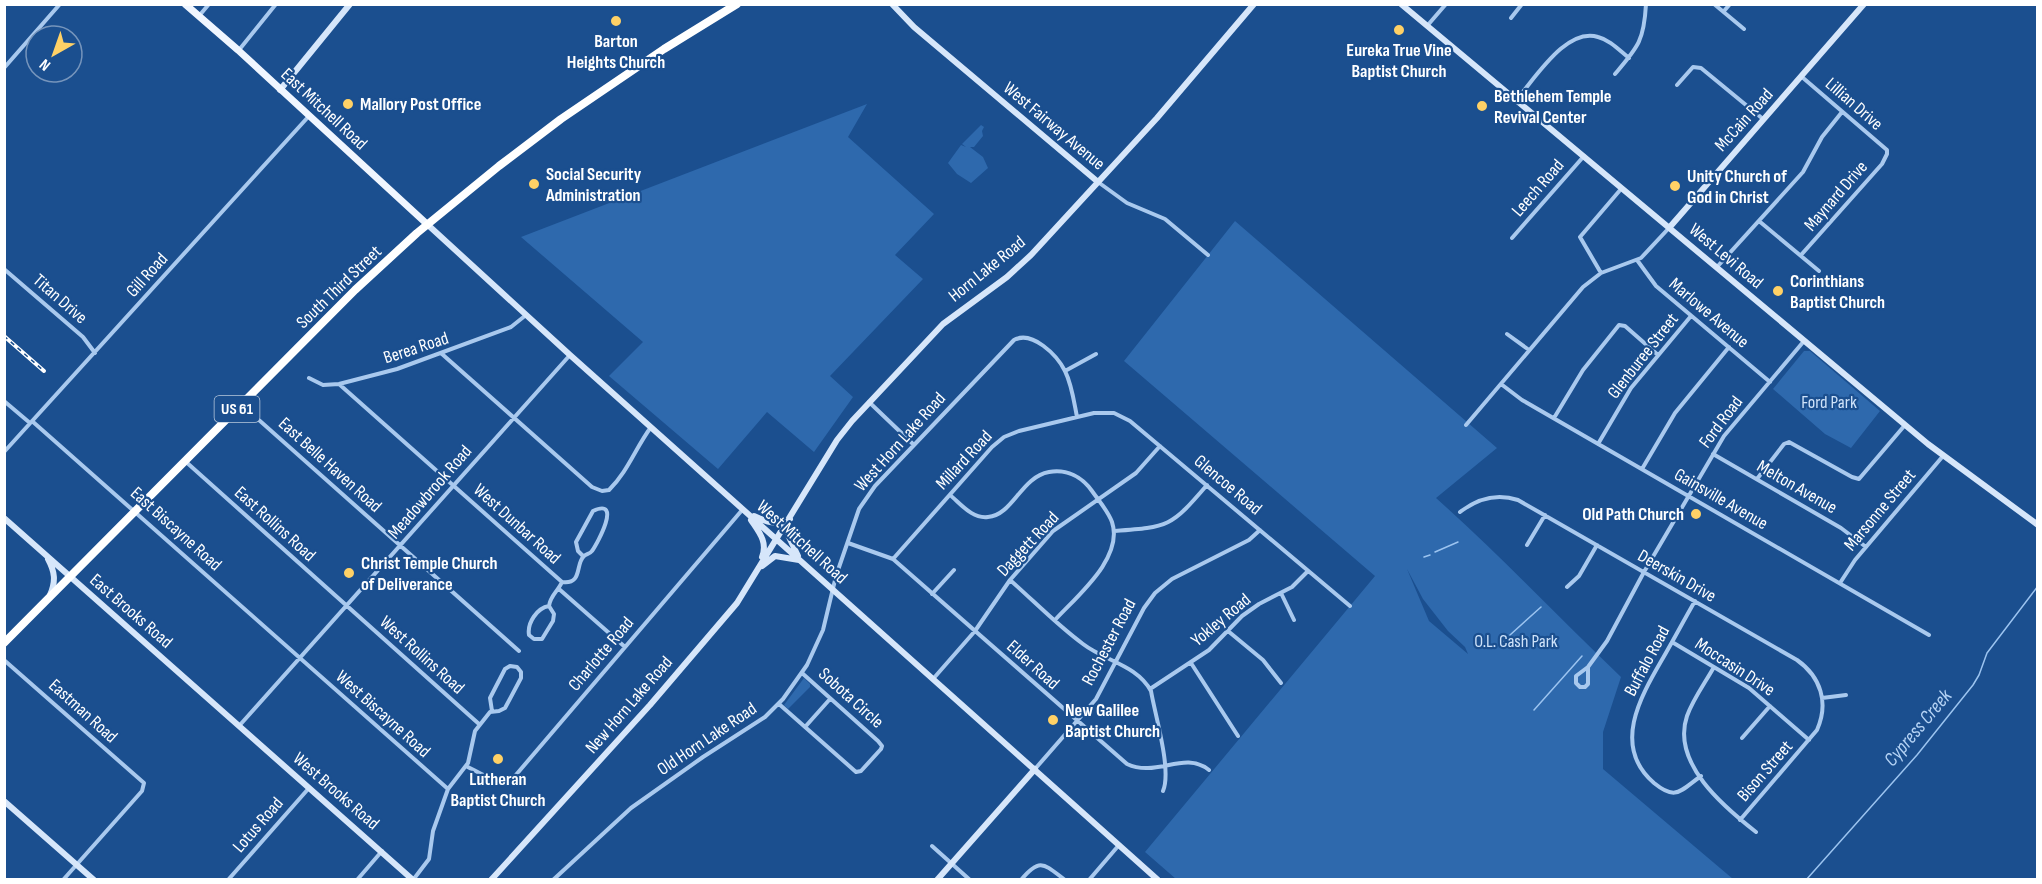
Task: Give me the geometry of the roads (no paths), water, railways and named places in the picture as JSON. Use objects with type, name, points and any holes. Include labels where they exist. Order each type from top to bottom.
[{"type":"highway","name":"South Third Street","points":[[4,643],[356,290],[428,225],[561,119],[664,49],[737,4]]},
{"type":"main road","name":"East Mitchell Road","points":[[185,4],[428,225]]},
{"type":"main road","points":[[280,90],[350,4]]},
{"type":"main road","name":"West Fairway Avenue","points":[[892,4],[914,27],[1098,182]]},
{"type":"main road","name":"Horn Lake Road","points":[[777,539],[837,440],[869,402],[943,324],[1024,262],[1157,118],[1254,4]]},
{"type":"main road","name":"West Levi Road","points":[[1401,4],[1905,425],[2037,525]]},
{"type":"main road","name":"McCain Road","points":[[1669,228],[1864,4]]},
{"type":"main road","name":"West Mitchell Road","points":[[428,225],[525,315],[1158,879]]},
{"type":"main road","points":[[745,512],[771,523],[789,519],[789,538],[802,561]]},
{"type":"main road","points":[[745,512],[764,544],[765,550],[757,571]]},
{"type":"main road","name":"East Brooks Road","points":[[4,518],[239,726]]},
{"type":"main road","name":"New Horn Lake Road","points":[[491,879],[560,805],[737,603],[777,539]]},
{"type":"main road","points":[[43,551],[54,570],[54,586],[50,596]]},
{"type":"main road","points":[[757,571],[775,556],[802,561]]},
{"type":"main road","name":"West Brooks Road","points":[[239,726],[413,879]]},
{"type":"main road","name":"Rochester Road","points":[[937,879],[1035,770]]},
{"type":"main road","points":[[4,801],[94,879]]},
{"type":"street","points":[[4,68],[60,4]]},
{"type":"street","points":[[199,17],[209,4]]},
{"type":"street","points":[[238,50],[276,4]]},
{"type":"street","points":[[1427,26],[1446,4]]},
{"type":"street","points":[[1511,18],[1522,4]]},
{"type":"street","points":[[1615,74],[1639,44],[1644,33],[1646,4]]},
{"type":"street","points":[[1714,4],[1744,28]]},
{"type":"street","points":[[1724,11],[1730,4]]},
{"type":"street","points":[[1516,100],[1562,47],[1576,37],[1591,35],[1603,39],[1629,58]]},
{"type":"street","points":[[1677,85],[1693,68],[1701,68],[1763,120]]},
{"type":"street","name":"Lillian Drive","points":[[1802,77],[1887,152]]},
{"type":"street","points":[[1716,267],[1806,168],[1823,135],[1842,112]]},
{"type":"street","name":"Gill Road","points":[[4,452],[309,116]]},
{"type":"street","name":"Maynard Drive","points":[[1801,255],[1882,164],[1887,152]]},
{"type":"street","name":"Leech Road","points":[[1512,238],[1584,156]]},
{"type":"street","name":"West Fairway Avenue","points":[[1098,182],[1127,203],[1165,219],[1208,255]]},
{"type":"street","points":[[1601,273],[1580,237],[1622,189]]},
{"type":"street","points":[[1759,221],[1819,271]]},
{"type":"street","name":"McCain Road","points":[[1466,425],[1580,291],[1601,273],[1645,255],[1669,228]]},
{"type":"street","name":"Marlowe Avenue","points":[[1637,260],[1656,286],[1770,382]]},
{"type":"street","name":"Titan Drive","points":[[4,269],[83,337],[95,353]]},
{"type":"street","name":"Berea Road","points":[[309,378],[323,385],[339,384],[398,369],[511,327],[525,315]]},
{"type":"street","name":"Glenburee Street","points":[[1598,444],[1628,392],[1691,316]]},
{"type":"street","points":[[1554,418],[1582,370],[1619,325],[1625,326],[1658,355]]},
{"type":"street","points":[[1507,334],[1529,350]]},
{"type":"street","name":"West Horn Lake Road","points":[[833,589],[864,500],[1011,342],[1023,337],[1032,339],[1065,370]]},
{"type":"street","name":"Ford Road","points":[[1588,667],[1600,652],[1713,454],[1727,433],[1804,341]]},
{"type":"street","points":[[1642,469],[1680,406],[1729,347]]},
{"type":"street","points":[[442,354],[592,487],[602,491],[609,490],[623,474],[651,427]]},
{"type":"street","points":[[1077,417],[1065,370],[1096,354]]},
{"type":"street","name":"Meadowbrook Road","points":[[239,726],[570,355]]},
{"type":"street","name":"West Dunbar Road","points":[[339,384],[562,582]]},
{"type":"street","name":"Gainsville Avenue","points":[[1501,384],[1518,398],[1929,634]]},
{"type":"street","name":"East Biscayne Road","points":[[4,401],[135,511],[300,658]]},
{"type":"street","points":[[869,402],[914,445]]},
{"type":"street","name":"East Belle Haven Road","points":[[241,404],[519,651]]},
{"type":"street","name":"Glencoe Road","points":[[1077,417],[1100,412],[1117,413],[1130,421],[1350,606]]},
{"type":"street","name":"Millard Road","points":[[893,559],[992,447],[1004,437],[1019,431],[1077,417]]},
{"type":"street","points":[[1757,479],[1784,444],[1790,442],[1859,479],[1905,425]]},
{"type":"street","name":"Daggett Road","points":[[933,679],[975,631],[1010,580],[1056,528],[1136,472],[1160,446]]},
{"type":"street","name":"Melton Avenue","points":[[1713,454],[1845,530],[1866,547]]},
{"type":"street","name":"Marsonne Street","points":[[1840,583],[1866,547],[1943,456]]},
{"type":"street","name":"East Rollins Road","points":[[185,461],[347,606]]},
{"type":"street","points":[[950,495],[973,514],[990,517],[1002,512],[1032,479],[1044,473],[1057,471],[1071,474],[1088,485],[1109,516],[1114,531],[1112,551],[1106,563],[1055,620]]},
{"type":"street","points":[[1114,531],[1156,527],[1170,523],[1183,513],[1207,485]]},
{"type":"street","name":"Deerskin Drive","points":[[1461,512],[1478,500],[1502,496],[1518,500],[1799,662],[1816,678],[1822,698]]},
{"type":"street","points":[[549,606],[554,614],[553,621],[542,639],[534,639],[528,632],[530,625],[539,610],[549,606],[562,582],[569,582],[575,578],[583,556],[591,552],[608,521],[604,510],[594,510],[576,542],[578,551],[583,556]]},
{"type":"street","name":"Charlotte Road","points":[[466,766],[495,780],[506,780],[513,777],[745,512]]},
{"type":"street","points":[[1527,545],[1545,515]]},
{"type":"street","name":"Rochester Road","points":[[1035,770],[1096,699],[1144,608],[1155,593],[1172,579],[1249,540],[1260,530]]},
{"type":"street","name":"Elder Road","points":[[848,543],[893,559],[1126,764],[1146,770],[1193,762],[1209,770]]},
{"type":"street","points":[[1567,587],[1579,576],[1597,545]]},
{"type":"street","points":[[932,594],[954,570]]},
{"type":"street","name":"Yokley Road","points":[[1150,689],[1209,650],[1249,611],[1295,585],[1308,571]]},
{"type":"street","points":[[1010,580],[1086,646],[1138,675],[1150,689],[1165,766],[1166,779],[1163,791]]},
{"type":"street","name":"West Dunbar Road","points":[[559,589],[625,647]]},
{"type":"street","name":"Old Horn Lake Road","points":[[556,879],[632,808],[703,757],[765,717],[779,704],[802,673],[823,630],[833,589]]},
{"type":"street","points":[[1281,593],[1294,620]]},
{"type":"street","name":"Buffalo Road","points":[[1695,601],[1639,702],[1632,733],[1633,753],[1645,775],[1669,794],[1679,791],[1701,776]]},
{"type":"street","name":"West Rollins Road","points":[[347,606],[479,724]]},
{"type":"street","points":[[1228,631],[1263,660],[1281,683]]},
{"type":"street","name":"Moccasin Drive","points":[[1672,642],[1744,685],[1809,740]]},
{"type":"street","name":"West Biscayne Road","points":[[300,658],[448,789]]},
{"type":"street","name":"Eastman Road","points":[[4,660],[144,783],[142,791],[76,864]]},
{"type":"street","points":[[1191,663],[1238,736]]},
{"type":"street","points":[[413,879],[429,859],[433,831],[448,789],[466,766],[479,724],[492,711],[501,711],[506,706],[521,676],[520,670],[515,666],[508,666],[504,671],[489,700],[492,711]]},
{"type":"street","points":[[1588,667],[1590,680],[1586,687],[1582,688],[1576,682],[1576,676],[1588,667]]},
{"type":"street","points":[[1714,667],[1688,713],[1684,731],[1685,745],[1688,756],[1720,803],[1756,832]]},
{"type":"street","name":"Sobota Circle","points":[[779,704],[857,773],[882,746],[802,673]]},
{"type":"street","points":[[1809,740],[1820,723],[1822,698],[1846,695]]},
{"type":"street","points":[[805,727],[830,699]]},
{"type":"street","points":[[1742,738],[1770,706]]},
{"type":"street","name":"Bison Street","points":[[1740,820],[1809,740]]},
{"type":"street","name":"Lotus Road","points":[[228,879],[309,788]]},
{"type":"street","points":[[1089,879],[1119,845]]},
{"type":"street","points":[[932,846],[970,879]]},
{"type":"street","points":[[357,879],[382,852]]},
{"type":"street","points":[[63,879],[76,864]]},
{"type":"street","points":[[1021,879],[1031,867],[1037,864],[1045,866],[1065,879]]},
{"type":"waterway","points":[[1435,552],[1458,542]]},
{"type":"waterway","points":[[1424,557],[1430,555]]},
{"type":"waterway","name":"Cypress Creek","points":[[1806,880],[1917,755],[1973,685],[1987,653],[2038,586]]},
{"type":"waterway","points":[[1510,635],[1541,607]]},
{"type":"waterway","points":[[1500,645],[1508,637]]},
{"type":"waterway","points":[[1534,710],[1582,656]]},
{"type":"railway","points":[[4,336],[44,371]]},
{"type":"place","name":"Barton Heights Church","points":[[616,21]]},
{"type":"place","name":"Eureka True Vine Baptist Church","points":[[1399,30]]},
{"type":"place","name":"Mallory Post Office","points":[[348,104]]},
{"type":"place","name":"Bethlehem Temple Revival Center","points":[[1482,106]]},
{"type":"place","name":"Social Security Administration","points":[[534,184]]},
{"type":"place","name":"Unity Church of God in Christ","points":[[1675,186]]},
{"type":"place","name":"Corinthians Baptist Church","points":[[1778,291]]},
{"type":"place","name":"Old Path Church","points":[[1696,514]]},
{"type":"place","name":"Christ Temple Church of Deliverance","points":[[349,573]]},
{"type":"place","name":"New Galilee Baptist Church","points":[[1053,720]]},
{"type":"place","name":"Lutheran Baptist Church","points":[[498,759]]},
{"type":"park label","name":"Ford Park","points":[[1829,402]]},
{"type":"park label","name":"O.L. Cash Park","points":[[1516,641]]}]
